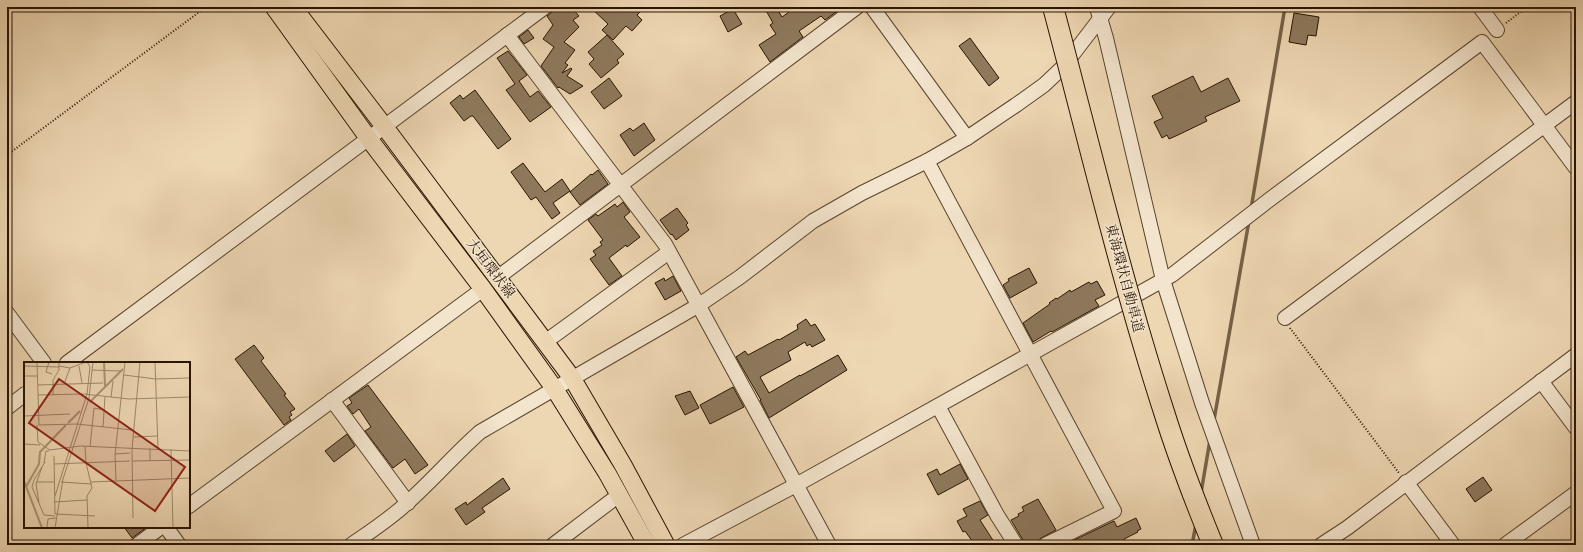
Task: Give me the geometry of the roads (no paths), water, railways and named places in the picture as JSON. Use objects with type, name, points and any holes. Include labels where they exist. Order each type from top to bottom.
[{"type":"highway","name":"東海環状自動車道","points":[[1053,7],[1140,332],[1164,412],[1190,487],[1213,545]]},
{"type":"main road","name":"大垣環状線","points":[[274,7],[369,139],[483,289],[554,388],[619,495],[647,545]]},
{"type":"main road","name":"大垣環状線","points":[[293,7],[384,126],[572,378],[623,465],[666,545]]},
{"type":"street","points":[[68,362],[544,7]]},
{"type":"street","points":[[497,278],[857,7]]},
{"type":"street","points":[[872,7],[967,138]]},
{"type":"street","points":[[350,545],[382,524],[408,503],[460,450],[480,432],[699,304],[740,277],[813,221],[862,193],[927,162],[967,138],[1044,85],[1062,67],[1098,13],[1109,7]]},
{"type":"street","points":[[1480,7],[1497,30]]},
{"type":"street","points":[[1098,13],[1106,38],[1163,280],[1219,453],[1253,545]]},
{"type":"street","points":[[507,35],[665,244],[829,545]]},
{"type":"street","points":[[683,545],[796,485],[1172,275],[1269,200],[1482,42],[1576,168]]},
{"type":"street","points":[[1285,318],[1576,102]]},
{"type":"street","points":[[927,162],[1114,510],[1046,545]]},
{"type":"street","points":[[545,342],[669,252]]},
{"type":"street","points":[[190,505],[483,289]]},
{"type":"street","points":[[7,313],[43,362]]},
{"type":"street","points":[[1321,545],[1347,528],[1576,355]]},
{"type":"street","points":[[1540,381],[1576,428]]},
{"type":"street","points":[[7,408],[24,395]]},
{"type":"street","points":[[332,400],[408,503]]},
{"type":"street","points":[[938,406],[997,515],[1016,545]]},
{"type":"street","points":[[1406,482],[1453,545]]},
{"type":"street","points":[[1505,545],[1522,540],[1576,493]]},
{"type":"street","points":[[553,545],[619,495]]},
{"type":"street","points":[[137,545],[159,528]]},
{"type":"street","points":[[167,528],[179,545]]},
{"type":"waterway","points":[[1251,209],[1285,7]]},
{"type":"waterway","points":[[1214,420],[1249,221]]},
{"type":"waterway","points":[[1201,493],[1210,440]]},
{"type":"waterway","points":[[1192,545],[1196,524]]}]
